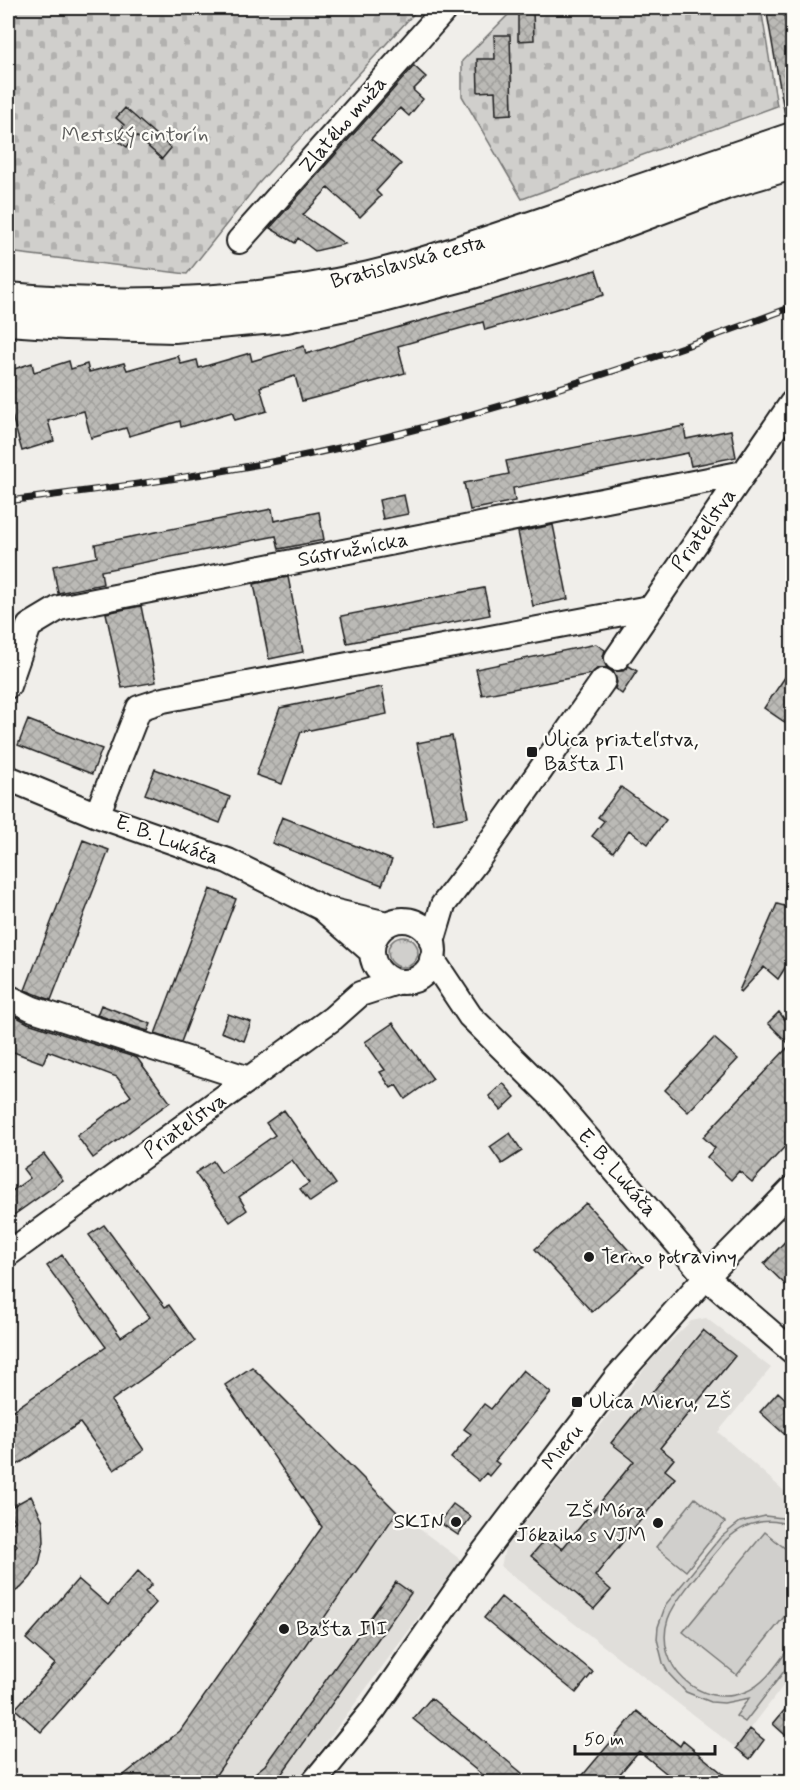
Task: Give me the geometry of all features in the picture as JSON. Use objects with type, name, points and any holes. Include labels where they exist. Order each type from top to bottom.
[{"type":"main road","name":"Bratislavská cesta","points":[[8,298],[73,304],[172,304],[272,294],[369,277],[458,252],[792,138]]},
{"type":"main road","name":"Bratislavská cesta","points":[[8,320],[174,327],[298,314],[379,298],[466,276],[561,246],[728,183],[792,164]]},
{"type":"street","name":"Zlatého muža","points":[[239,241],[446,8]]},
{"type":"street","name":"Priateľstva","points":[[617,658],[792,403]]},
{"type":"street","name":"Sústružnícka","points":[[8,686],[29,626],[59,608],[744,473]]},
{"type":"street","points":[[97,815],[139,708],[163,700],[650,608]]},
{"type":"street","points":[[372,954],[382,975],[405,981],[425,972],[443,905],[479,858],[603,681]]},
{"type":"street","name":"E. B. Lukáča","points":[[8,778],[97,815],[228,861],[324,909],[397,922]]},
{"type":"street","points":[[360,994],[376,934],[397,922],[443,905]]},
{"type":"street","name":"E. B. Lukáča","points":[[324,909],[372,954]]},
{"type":"street","points":[[397,922],[421,926],[432,951]]},
{"type":"street","name":"E. B. Lukáča","points":[[432,951],[470,1016],[553,1098],[706,1277],[792,1351]]},
{"type":"street","name":"Priateľstva","points":[[8,1254],[333,1018],[360,994],[405,981]]},
{"type":"street","name":"E. B. Lukáča","points":[[405,981],[470,1016]]},
{"type":"street","points":[[8,997],[33,1009],[249,1079]]},
{"type":"street","name":"Mieru","points":[[314,1782],[374,1709],[477,1561],[617,1377],[706,1277],[792,1189]]},
{"type":"shaded area","name":"ZŠ Móra Jókaiho s VJM","points":[[706,1318],[771,1368],[718,1432],[792,1498],[792,1674],[736,1748],[501,1567],[505,1548],[653,1358],[691,1321]]},
{"type":"shaded area","points":[[397,1512],[461,1560],[297,1782],[203,1782],[220,1769]]},
{"type":"green space","name":"Mestský cintorín","points":[[8,8],[419,8],[259,183],[187,274],[8,252]]},
{"type":"green space","points":[[515,8],[761,8],[777,106],[522,199],[462,96],[462,61]]},
{"type":"green space","points":[[403,937],[414,941],[418,952],[414,963],[403,967],[392,963],[388,952],[392,941]]},
{"type":"green space","points":[[695,1498],[725,1522],[686,1571],[656,1547]]},
{"type":"green space","points":[[765,1516],[791,1519],[792,1526],[774,1522],[756,1523],[740,1530],[725,1541],[672,1610],[665,1636],[667,1652],[674,1667],[697,1689],[712,1695],[728,1696],[753,1688],[772,1671],[792,1644],[792,1661],[745,1722],[736,1716],[749,1698],[724,1703],[711,1702],[686,1692],[669,1674],[663,1663],[657,1639],[658,1627],[666,1604],[720,1538],[740,1522]]},
{"type":"green space","points":[[765,1532],[792,1554],[792,1607],[737,1675],[683,1632]]},
{"type":"building","points":[[766,8],[783,8],[792,63],[792,115],[785,116]]},
{"type":"building","points":[[518,10],[533,10],[534,40],[518,41]]},
{"type":"building","points":[[494,35],[510,35],[512,114],[496,115],[495,91],[478,92],[477,59],[495,59]]},
{"type":"building","points":[[414,66],[426,77],[413,90],[423,99],[409,116],[400,108],[371,139],[401,164],[376,191],[381,196],[360,217],[328,188],[303,215],[345,244],[315,251],[298,238],[295,243],[270,228]]},
{"type":"building","points":[[125,108],[171,148],[162,159],[135,135],[127,147],[115,139],[124,125],[116,118]]},
{"type":"building","points":[[596,270],[604,295],[485,330],[483,322],[398,346],[405,373],[337,392],[302,401],[295,376],[260,387],[267,411],[235,420],[232,412],[181,427],[180,421],[129,436],[126,428],[91,438],[84,411],[48,421],[54,441],[22,451],[8,402],[8,371],[32,363],[34,372],[69,361],[71,369],[87,364],[89,372],[124,363],[127,370],[178,356],[181,364],[197,360],[199,368],[250,353],[252,361],[304,346],[306,354]]},
{"type":"building","points":[[684,426],[686,439],[731,430],[736,457],[691,466],[688,453],[513,488],[515,501],[470,510],[464,483],[509,474],[506,461]]},
{"type":"building","points":[[404,495],[408,514],[383,519],[379,500]]},
{"type":"building","points":[[272,509],[274,521],[319,512],[324,540],[279,549],[276,536],[101,571],[103,584],[58,593],[53,566],[97,557],[95,544]]},
{"type":"building","points":[[553,525],[568,599],[533,606],[518,532]]},
{"type":"building","points":[[288,577],[303,652],[269,659],[254,584]]},
{"type":"building","points":[[484,588],[490,615],[347,643],[341,616]]},
{"type":"building","points":[[141,606],[156,682],[122,688],[106,613]]},
{"type":"building","points":[[596,644],[605,650],[603,657],[607,668],[598,668],[591,674],[482,695],[476,669]]},
{"type":"building","points":[[629,666],[637,671],[622,694],[615,689],[617,682],[613,671],[623,671]]},
{"type":"building","points":[[792,667],[792,727],[764,708]]},
{"type":"building","points":[[382,687],[387,714],[301,732],[282,784],[256,775],[280,708]]},
{"type":"building","points":[[28,720],[102,749],[92,774],[18,745]]},
{"type":"building","points":[[452,736],[468,817],[434,824],[417,743]]},
{"type":"building","points":[[155,769],[230,797],[220,823],[145,794]]},
{"type":"building","points":[[621,787],[666,820],[648,844],[629,830],[613,852],[592,836],[604,821],[598,817]]},
{"type":"building","points":[[282,817],[392,860],[382,885],[272,843]]},
{"type":"building","points":[[83,840],[109,850],[51,1000],[25,990]]},
{"type":"building","points":[[210,889],[236,899],[181,1042],[155,1034]]},
{"type":"building","points":[[777,904],[792,908],[792,957],[778,979],[764,967],[741,992],[739,991]]},
{"type":"building","points":[[101,1005],[151,1024],[148,1031],[97,1015]]},
{"type":"building","points":[[779,1012],[792,1029],[792,1139],[752,1182],[739,1171],[731,1180],[707,1157],[715,1148],[703,1137],[790,1045],[768,1023]]},
{"type":"building","points":[[228,1014],[251,1022],[244,1041],[221,1032]]},
{"type":"building","points":[[15,1016],[28,1023],[137,1058],[170,1102],[93,1158],[77,1136],[131,1096],[117,1077],[48,1051],[43,1063],[8,1050],[8,1021],[13,1023]]},
{"type":"building","points":[[393,1023],[433,1079],[405,1099],[396,1085],[391,1088],[380,1072],[385,1070],[365,1042]]},
{"type":"building","points":[[714,1038],[738,1059],[688,1112],[665,1090]]},
{"type":"building","points":[[503,1083],[515,1097],[501,1110],[489,1096]]},
{"type":"building","points":[[284,1110],[336,1184],[310,1202],[300,1189],[309,1183],[292,1160],[239,1197],[247,1210],[230,1222],[195,1173],[213,1161],[221,1173],[275,1135],[266,1123]]},
{"type":"building","points":[[510,1133],[522,1151],[502,1164],[490,1147]]},
{"type":"building","points":[[44,1154],[63,1180],[8,1219],[8,1194],[30,1178],[23,1169]]},
{"type":"building","name":"Terno potraviny","points":[[586,1203],[643,1266],[592,1312],[535,1249]]},
{"type":"building","points":[[104,1225],[165,1307],[169,1305],[195,1341],[111,1401],[144,1450],[114,1470],[80,1423],[8,1471],[8,1414],[106,1347],[47,1266],[62,1255],[121,1337],[150,1317],[89,1235]]},
{"type":"building","points":[[792,1234],[792,1291],[764,1264]]},
{"type":"building","points":[[703,1330],[735,1356],[660,1448],[674,1459],[665,1470],[675,1478],[595,1576],[611,1590],[594,1609],[531,1556],[547,1537],[562,1549],[634,1461],[611,1443]]},
{"type":"building","name":"Bašta III","points":[[252,1367],[397,1512],[211,1782],[115,1782],[180,1731],[322,1527],[225,1385]]},
{"type":"building","points":[[523,1370],[551,1393],[495,1461],[499,1464],[489,1476],[486,1473],[479,1481],[451,1458],[471,1434],[464,1429],[484,1404],[491,1409]]},
{"type":"building","points":[[778,1392],[792,1405],[792,1441],[760,1412]]},
{"type":"building","points":[[31,1496],[43,1521],[44,1542],[39,1564],[21,1588],[8,1596],[8,1559],[17,1545],[8,1536],[8,1526],[15,1521],[9,1508]]},
{"type":"building","points":[[453,1504],[471,1517],[458,1535],[439,1522]]},
{"type":"building","points":[[138,1571],[152,1584],[145,1592],[156,1603],[41,1732],[15,1709],[55,1664],[26,1639],[78,1579],[108,1605]]},
{"type":"building","points":[[396,1582],[411,1593],[278,1779],[273,1782],[244,1782],[265,1765]]},
{"type":"building","points":[[501,1597],[593,1672],[576,1693],[484,1618]]},
{"type":"building","points":[[431,1698],[522,1773],[515,1782],[491,1782],[413,1719]]},
{"type":"building","points":[[792,1701],[792,1741],[773,1724]]},
{"type":"building","points":[[637,1711],[680,1746],[683,1741],[733,1782],[677,1782],[639,1751],[613,1782],[577,1782]]},
{"type":"building","points":[[750,1729],[764,1740],[750,1759],[736,1748]]},
{"type":"railway","points":[[8,501],[215,472],[298,457],[397,434],[512,403],[624,367],[792,307]]},
{"type":"place","name":"Ulica priateľstva, Bašta II","points":[[532,752]]},
{"type":"place","name":"Terno potraviny","points":[[589,1257]]},
{"type":"place","name":"Ulica Mieru, ZŠ","points":[[577,1402]]},
{"type":"place","name":"SKIN","points":[[456,1522]]},
{"type":"place","name":"ZŠ Móra Jókaiho s VJM","points":[[658,1523]]},
{"type":"place","name":"Bašta III","points":[[284,1629]]}]
